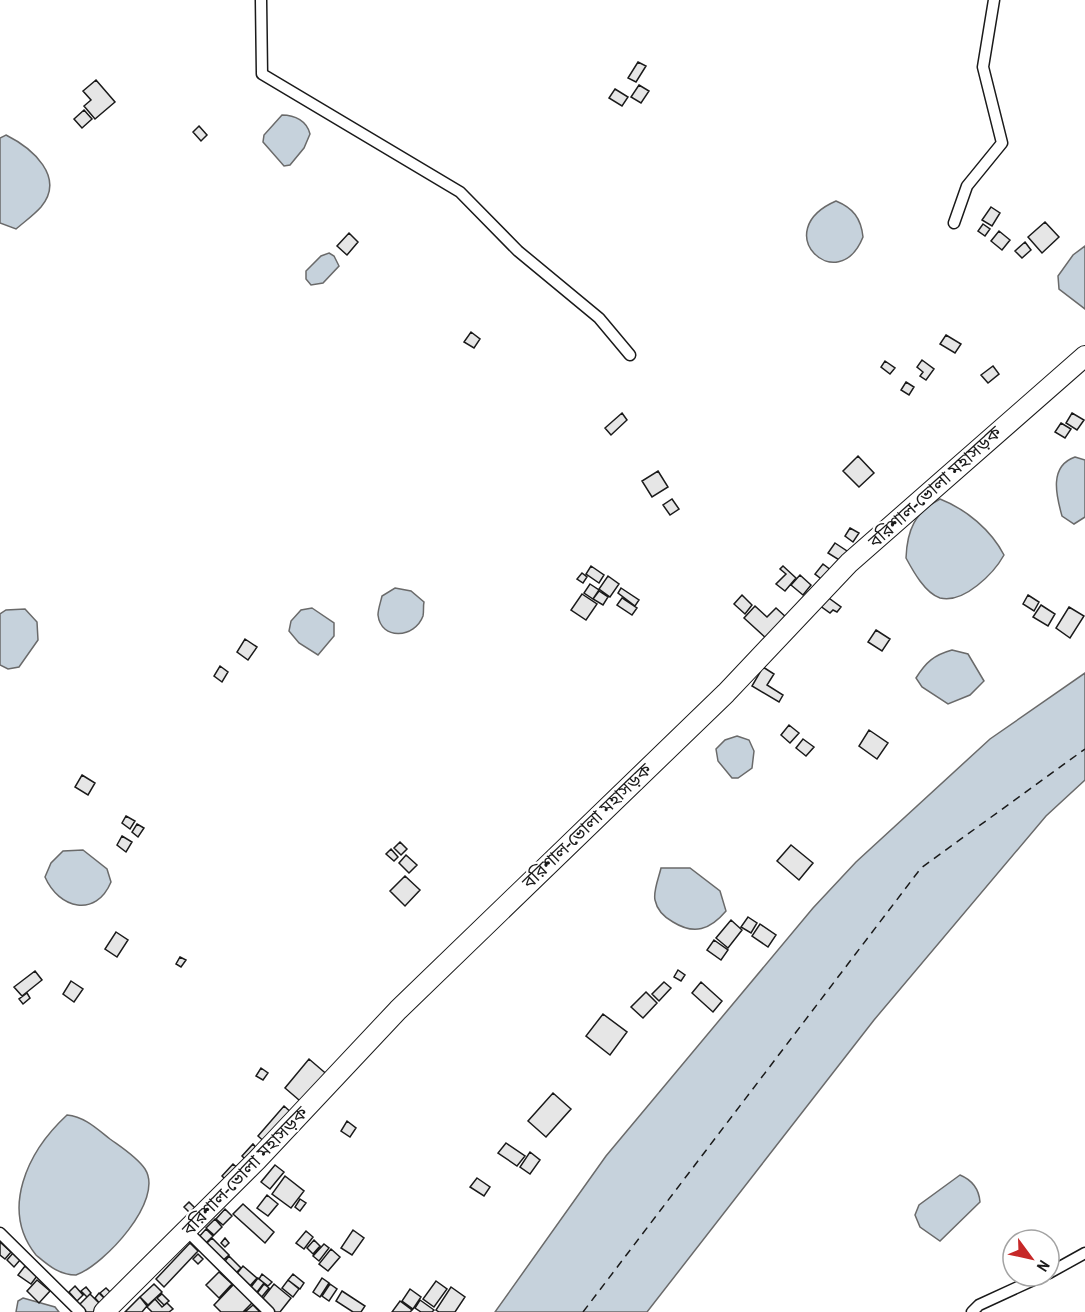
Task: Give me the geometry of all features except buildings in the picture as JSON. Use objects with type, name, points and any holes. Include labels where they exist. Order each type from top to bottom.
[{"type":"highway","name":"বরিশাল-ভোলা মহাসড়ক","points":[[104,1312],[187,1231],[398,1010],[726,693],[849,563],[1085,356]]},
{"type":"street","points":[[261,0],[262,74],[460,192],[518,251],[599,318],[630,355]]},
{"type":"street","points":[[954,223],[967,186],[1002,144],[983,67],[994,0]]},
{"type":"street","points":[[187,1231],[269,1312]]},
{"type":"street","points":[[0,1233],[80,1312]]},
{"type":"street","points":[[1061,1266],[1085,1253]]},
{"type":"street","points":[[972,1312],[979,1305],[1016,1288]]},
{"type":"shaded area","points":[[282,115],[300,120],[310,134],[304,148],[290,165],[284,166],[263,142],[264,135]]},
{"type":"shaded area","points":[[6,135],[26,148],[43,165],[50,185],[48,196],[41,207],[16,229],[0,223],[0,138]]},
{"type":"shaded area","points":[[836,201],[855,214],[863,237],[852,254],[839,262],[825,261],[814,254],[808,242],[808,228],[816,214]]},
{"type":"shaded area","points":[[1085,246],[1085,309],[1059,289],[1058,276],[1073,255]]},
{"type":"shaded area","points":[[329,253],[334,256],[339,266],[323,283],[311,285],[306,279],[306,271],[321,256]]},
{"type":"shaded area","points":[[1075,457],[1085,460],[1085,517],[1074,524],[1062,516],[1056,482],[1061,467]]},
{"type":"shaded area","points":[[940,499],[959,508],[977,521],[1004,555],[977,586],[949,599],[940,598],[929,591],[906,558],[908,539],[914,523],[924,510]]},
{"type":"shaded area","points":[[395,588],[411,591],[424,602],[423,616],[419,623],[413,629],[399,634],[385,629],[378,615],[382,596]]},
{"type":"shaded area","points":[[312,608],[334,623],[334,636],[318,655],[299,643],[289,631],[291,621],[301,610]]},
{"type":"shaded area","points":[[25,609],[37,622],[38,640],[19,667],[8,669],[0,665],[0,614],[6,610]]},
{"type":"shaded area","points":[[952,650],[968,654],[984,681],[970,695],[948,704],[922,687],[916,678],[931,660]]},
{"type":"shaded area","points":[[1085,673],[1085,780],[1046,816],[874,1020],[647,1312],[495,1312],[606,1156],[813,908],[856,862],[990,739]]},
{"type":"shaded area","points":[[737,736],[749,740],[754,751],[752,768],[738,778],[732,778],[718,761],[716,749],[725,740]]},
{"type":"shaded area","points":[[83,850],[107,869],[111,882],[96,901],[87,905],[78,905],[59,896],[45,877],[51,863],[63,851]]},
{"type":"shaded area","points":[[661,868],[690,868],[720,891],[726,911],[714,923],[701,929],[681,926],[670,920],[659,910],[655,900],[655,888]]},
{"type":"shaded area","points":[[67,1115],[90,1124],[129,1152],[145,1169],[149,1182],[147,1197],[128,1230],[101,1259],[76,1275],[70,1275],[49,1266],[36,1255],[25,1238],[20,1219],[19,1201],[30,1164],[40,1146]]},
{"type":"shaded area","points":[[960,1175],[974,1186],[980,1202],[940,1241],[920,1227],[915,1215],[919,1205]]},
{"type":"shaded area","points":[[23,1298],[55,1307],[59,1312],[16,1312],[18,1301]]},
{"type":"ferry route","points":[[583,1312],[921,868],[1085,749]]}]
